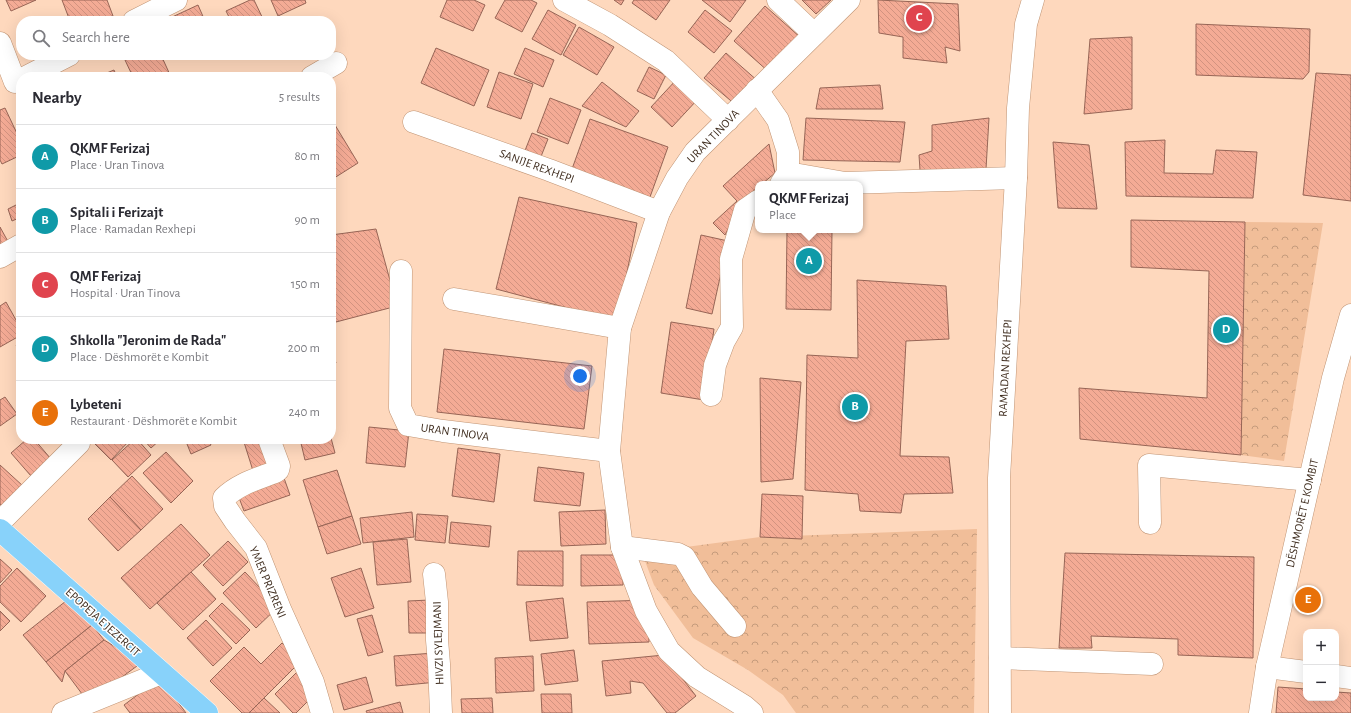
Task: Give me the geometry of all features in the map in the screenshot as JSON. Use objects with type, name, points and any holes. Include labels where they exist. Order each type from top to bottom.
[{"type":"main road","name":"EPOPEJA E JEZERCIT","points":[[0,530],[207,713]]},
{"type":"street","points":[[144,16],[176,0]]},
{"type":"street","points":[[564,0],[610,25],[666,61],[728,120]]},
{"type":"street","points":[[778,0],[814,34]]},
{"type":"street","name":"URAN TINOVA","points":[[752,713],[697,677],[669,651],[646,611],[622,547],[609,452],[620,328],[659,212],[677,178],[695,152],[849,0]]},
{"type":"street","name":"RAMADAN REXHEPI","points":[[1020,0],[1026,24]]},
{"type":"street","name":"RAMADAN REXHEPI","points":[[1000,713],[999,478],[1016,178],[1018,108],[1026,24],[1032,0]]},
{"type":"street","points":[[0,43],[15,82]]},
{"type":"street","points":[[35,72],[59,60]]},
{"type":"street","points":[[321,72],[336,63]]},
{"type":"street","points":[[758,90],[778,120],[788,152],[784,179],[814,181]]},
{"type":"street","name":"SANIJE REXHEPI","points":[[414,122],[549,170],[659,212]]},
{"type":"street","points":[[863,182],[1016,178]]},
{"type":"street","points":[[711,395],[715,365],[724,340],[732,327],[731,259],[745,210],[755,203]]},
{"type":"street","points":[[0,257],[16,249]]},
{"type":"street","name":"URAN TINOVA","points":[[401,271],[400,408],[408,425],[451,432],[609,452]]},
{"type":"street","points":[[454,298],[620,328]]},
{"type":"street","name":"DËSHMORËT E KOMBIT","points":[[1260,713],[1267,667],[1333,378],[1351,315]]},
{"type":"street","points":[[0,522],[78,444]]},
{"type":"street","name":"YMER PRIZRENI","points":[[270,444],[279,466],[278,470],[243,484],[231,491],[224,498],[225,506],[256,548],[280,609],[313,682],[322,713]]},
{"type":"street","points":[[1150,523],[1148,465],[1310,480]]},
{"type":"street","points":[[622,547],[678,554],[684,557],[702,587],[735,626]]},
{"type":"street","name":"HIVZI SYLEJMANI","points":[[434,574],[437,602],[437,640],[440,664],[441,713]]},
{"type":"street","points":[[1000,658],[1152,664]]},
{"type":"street","points":[[1267,667],[1303,672]]},
{"type":"street","points":[[63,713],[161,673]]},
{"type":"street","points":[[1339,676],[1351,678]]},
{"type":"green space","points":[[1245,222],[1323,223],[1284,461],[1241,455]]},
{"type":"green space","points":[[977,529],[974,713],[796,713],[783,695],[748,670],[693,638],[654,585],[642,553],[760,537]]},
{"type":"building","points":[[6,0],[36,0],[11,11]]},
{"type":"building","points":[[62,0],[107,0],[113,16],[68,16]]},
{"type":"building","points":[[250,0],[254,0],[262,16],[228,16],[226,11]]},
{"type":"building","points":[[271,0],[305,0],[306,3],[278,16]]},
{"type":"building","points":[[447,0],[474,0],[485,5],[473,31],[440,17]]},
{"type":"building","points":[[505,0],[531,0],[537,3],[522,32],[495,18]]},
{"type":"building","points":[[614,0],[624,0],[621,5]]},
{"type":"building","points":[[634,0],[670,0],[656,20],[632,3]]},
{"type":"building","points":[[702,0],[746,0],[730,22]]},
{"type":"building","points":[[802,0],[831,0],[816,14]]},
{"type":"building","points":[[878,0],[958,4],[960,51],[945,47],[947,63],[903,58],[903,37],[879,33]]},
{"type":"building","points":[[198,5],[203,16],[174,16]]},
{"type":"building","points":[[765,6],[800,37],[769,72],[734,41]]},
{"type":"building","points":[[548,10],[576,25],[561,55],[532,39]]},
{"type":"building","points":[[705,10],[732,31],[714,53],[688,32]]},
{"type":"building","points":[[1196,24],[1310,29],[1309,72],[1303,79],[1196,75]]},
{"type":"building","points":[[579,27],[614,47],[597,75],[563,55]]},
{"type":"building","points":[[1132,37],[1132,109],[1084,114],[1090,39]]},
{"type":"building","points":[[436,48],[489,70],[474,106],[421,83]]},
{"type":"building","points":[[525,48],[554,60],[543,87],[514,74]]},
{"type":"building","points":[[726,53],[759,82],[737,106],[704,78]]},
{"type":"building","points":[[125,60],[163,60],[169,72],[131,72]]},
{"type":"building","points":[[649,67],[666,75],[654,99],[637,91]]},
{"type":"building","points":[[499,72],[533,84],[521,119],[487,107]]},
{"type":"building","points":[[1316,73],[1351,75],[1351,201],[1303,195]]},
{"type":"building","points":[[677,79],[698,99],[672,127],[651,107]]},
{"type":"building","points":[[602,82],[639,111],[626,127],[582,106]]},
{"type":"building","points":[[880,85],[883,109],[816,109],[820,88]]},
{"type":"building","points":[[550,98],[581,110],[568,144],[537,132]]},
{"type":"building","points":[[5,108],[16,131],[16,157],[2,164],[0,160],[0,110]]},
{"type":"building","points":[[806,118],[905,122],[900,162],[803,160]]},
{"type":"building","points":[[989,118],[986,169],[920,170],[919,155],[932,151],[932,125]]},
{"type":"building","points":[[590,119],[668,147],[650,197],[572,169]]},
{"type":"building","points":[[336,127],[358,163],[336,177]]},
{"type":"building","points":[[532,133],[548,139],[540,159],[524,153]]},
{"type":"building","points":[[1165,140],[1164,173],[1213,174],[1216,150],[1257,152],[1253,198],[1126,196],[1125,142]]},
{"type":"building","points":[[1053,142],[1089,145],[1097,209],[1058,208]]},
{"type":"building","points":[[769,144],[775,173],[766,181],[755,181],[755,190],[742,201],[725,235],[713,223],[737,201],[723,186]]},
{"type":"building","points":[[519,197],[637,223],[617,321],[496,289]]},
{"type":"building","points":[[16,205],[16,219],[12,221],[8,209]]},
{"type":"building","points":[[1131,220],[1245,222],[1241,455],[1080,439],[1079,388],[1207,398],[1209,271],[1131,267]]},
{"type":"building","points":[[0,227],[11,247],[0,253]]},
{"type":"building","points":[[376,229],[397,306],[336,322],[336,234]]},
{"type":"building","points":[[787,233],[832,233],[831,310],[786,309]]},
{"type":"building","points":[[701,235],[728,241],[712,314],[686,308]]},
{"type":"building","points":[[857,280],[946,286],[949,339],[906,341],[900,456],[949,457],[953,493],[904,494],[901,513],[860,511],[858,494],[805,490],[807,355],[858,358]]},
{"type":"building","points":[[6,302],[16,320],[16,338],[0,347],[0,306]]},
{"type":"building","points":[[671,322],[714,329],[704,400],[661,393]]},
{"type":"building","points":[[444,349],[592,366],[584,429],[437,412]]},
{"type":"building","points":[[760,378],[801,382],[793,479],[761,482]]},
{"type":"building","points":[[5,397],[16,415],[0,426],[0,400]]},
{"type":"building","points":[[369,427],[409,431],[405,467],[366,463]]},
{"type":"building","points":[[21,444],[38,444],[51,459],[31,476],[11,453]]},
{"type":"building","points":[[95,444],[126,444],[111,460]]},
{"type":"building","points":[[130,444],[141,444],[151,455],[128,477],[112,460]]},
{"type":"building","points":[[147,444],[155,444],[151,448]]},
{"type":"building","points":[[187,444],[211,445],[191,454]]},
{"type":"building","points":[[245,444],[266,444],[273,468],[254,474]]},
{"type":"building","points":[[301,444],[333,444],[335,453],[305,460]]},
{"type":"building","points":[[458,448],[500,454],[494,502],[452,496]]},
{"type":"building","points":[[166,452],[193,481],[171,503],[143,473]]},
{"type":"building","points":[[0,465],[23,486],[4,507],[0,504]]},
{"type":"building","points":[[538,467],[584,473],[580,506],[534,501]]},
{"type":"building","points":[[337,470],[352,516],[318,527],[303,480]]},
{"type":"building","points":[[132,476],[163,509],[141,530],[110,497]]},
{"type":"building","points":[[284,478],[290,495],[244,511],[238,495]]},
{"type":"building","points":[[762,494],[803,496],[802,539],[760,537]]},
{"type":"building","points":[[110,497],[141,530],[118,551],[88,519]]},
{"type":"building","points":[[605,510],[606,544],[561,546],[559,512]]},
{"type":"building","points":[[412,512],[414,537],[363,543],[360,518]]},
{"type":"building","points":[[417,514],[448,516],[445,543],[415,540]]},
{"type":"building","points":[[352,516],[361,544],[327,554],[318,527]]},
{"type":"building","points":[[451,522],[491,526],[489,547],[449,543]]},
{"type":"building","points":[[181,524],[210,555],[150,609],[121,578]]},
{"type":"building","points":[[407,539],[411,582],[377,585],[373,542]]},
{"type":"building","points":[[228,541],[248,562],[223,586],[203,565]]},
{"type":"building","points":[[518,551],[563,551],[563,586],[517,585]]},
{"type":"building","points":[[1065,553],[1254,557],[1253,658],[1178,655],[1178,639],[1091,636],[1092,648],[1059,648]]},
{"type":"building","points":[[581,555],[623,555],[623,585],[581,586]]},
{"type":"building","points":[[0,559],[12,570],[0,583]]},
{"type":"building","points":[[17,568],[46,596],[21,622],[0,602],[0,586]]},
{"type":"building","points":[[361,568],[374,608],[345,617],[331,578]]},
{"type":"building","points":[[191,572],[216,599],[183,630],[157,603]]},
{"type":"building","points":[[245,572],[278,607],[256,628],[223,593]]},
{"type":"building","points":[[71,597],[92,625],[46,662],[23,635]]},
{"type":"building","points":[[563,598],[568,638],[530,641],[526,602]]},
{"type":"building","points":[[430,600],[432,633],[409,633],[408,601]]},
{"type":"building","points":[[648,600],[649,642],[589,644],[587,602]]},
{"type":"building","points":[[222,603],[250,630],[236,644],[209,616]]},
{"type":"building","points":[[0,611],[10,621],[0,631]]},
{"type":"building","points":[[372,615],[383,652],[368,656],[357,619]]},
{"type":"building","points":[[206,620],[232,648],[213,666],[187,638]]},
{"type":"building","points":[[92,625],[104,640],[65,671],[62,682],[46,662]]},
{"type":"building","points":[[104,640],[129,655],[137,666],[88,702],[65,671]]},
{"type":"building","points":[[282,643],[301,661],[249,713],[242,713],[210,681],[244,647],[261,664]]},
{"type":"building","points":[[574,650],[578,681],[545,685],[541,654]]},
{"type":"building","points":[[434,653],[437,682],[396,686],[394,656]]},
{"type":"building","points":[[664,655],[696,696],[675,713],[667,713],[643,683],[630,681],[631,693],[606,696],[602,661]]},
{"type":"building","points":[[533,656],[534,691],[496,693],[495,658]]},
{"type":"building","points":[[297,672],[317,692],[296,713],[293,713],[275,694]]},
{"type":"building","points":[[366,677],[373,702],[344,710],[337,685]]},
{"type":"building","points":[[160,678],[186,713],[130,713],[124,705]]},
{"type":"building","points":[[1278,687],[1303,689],[1303,701],[1339,701],[1339,692],[1351,693],[1351,713],[1276,713]]},
{"type":"building","points":[[541,694],[571,694],[572,713],[542,713]]},
{"type":"building","points":[[264,698],[280,713],[249,713]]},
{"type":"building","points":[[492,698],[493,713],[462,713],[461,699]]},
{"type":"building","points":[[400,702],[403,713],[367,713],[366,711]]},
{"type":"place","name":"QMF Ferizaj","points":[[919,18]]},
{"type":"place","name":"QKMF Ferizaj","points":[[809,261]]},
{"type":"place","name":"Shkolla \"Jeronim de Rada\"","points":[[1226,330]]},
{"type":"place","name":"Spitali i Ferizajt","points":[[855,407]]},
{"type":"place","name":"Lybeteni","points":[[1308,600]]}]
